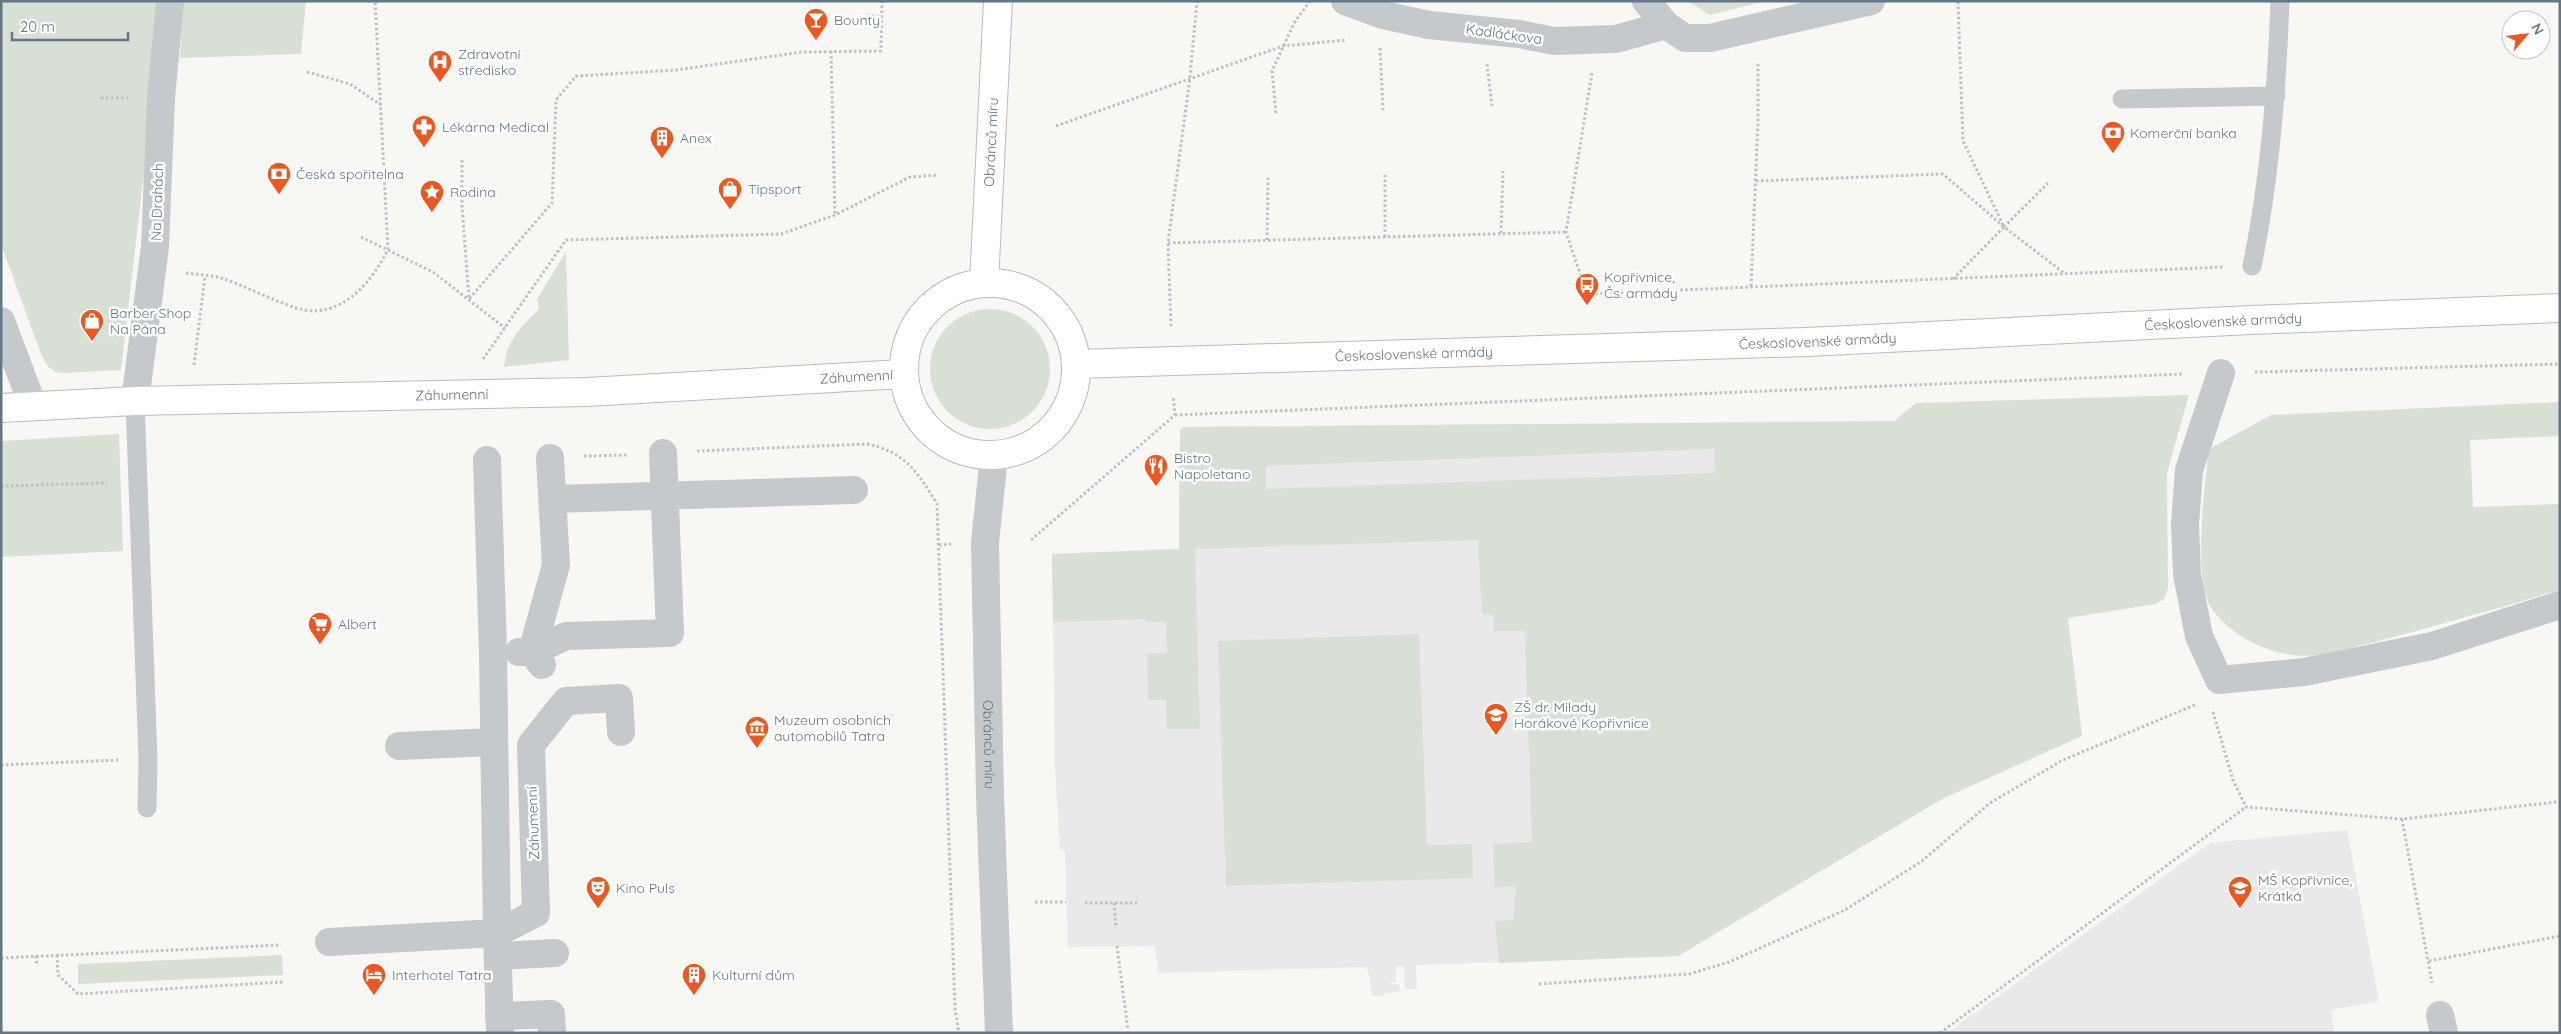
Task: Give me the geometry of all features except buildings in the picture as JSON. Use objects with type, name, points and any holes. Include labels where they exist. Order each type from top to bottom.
[{"type":"main road","name":"Obránců míru","points":[[984,283],[998,1]]},
{"type":"main road","points":[[984,283],[1018,288],[1047,304],[1068,332],[1076,364],[1071,398],[1054,427],[1027,447],[994,456],[961,451],[932,434],[912,407],[903,374],[904,357],[908,341],[925,312],[952,291],[984,283]]},
{"type":"main road","name":"Československé armády","points":[[1076,364],[1807,342],[2251,320],[2560,308]]},
{"type":"main road","name":"Záhumenní","points":[[1,408],[135,401],[587,392],[903,374]]},
{"type":"street","name":"Na Drahách","points":[[135,401],[155,247],[162,89],[170,1]]},
{"type":"street","name":"Kadláčkova","points":[[1345,1],[1383,15],[1429,25],[1519,34],[1554,42],[1616,39],[1666,25]]},
{"type":"street","points":[[1646,1],[1666,25],[1685,38],[1710,38],[1871,1]]},
{"type":"street","points":[[1,321],[33,406]]},
{"type":"street","points":[[2221,373],[2189,470],[2185,525],[2187,574],[2198,636],[2219,680],[2304,672],[2432,646],[2560,606]]},
{"type":"street","points":[[493,652],[537,659],[566,636],[670,633],[663,453]]},
{"type":"street","name":"Obránců míru","points":[[994,456],[985,543],[990,796],[999,1033]]},
{"type":"street","points":[[537,659],[556,565],[550,458]]},
{"type":"street","points":[[487,460],[493,652],[500,1024],[551,1014],[552,1033]]},
{"type":"street","points":[[553,499],[854,490]]},
{"type":"street","name":"Záhumenní","points":[[497,944],[536,913],[531,745],[563,696],[619,698],[621,732]]},
{"type":"street","points":[[398,746],[494,742]]},
{"type":"street","name":"Záhumenní","points":[[329,942],[497,944],[555,953]]},
{"type":"lane","points":[[2252,266],[2258,238],[2276,96],[2280,1]]},
{"type":"lane","points":[[2122,99],[2276,96]]},
{"type":"lane","points":[[135,401],[148,759],[147,808]]},
{"type":"path","points":[[151,267],[223,278],[299,308],[314,311],[332,307],[349,299],[378,271],[388,250],[375,1]]},
{"type":"path","points":[[469,299],[552,204],[556,100],[576,76],[676,70],[802,52],[881,50],[882,1]]},
{"type":"path","points":[[1171,330],[1168,243],[1190,77],[1197,1]]},
{"type":"path","points":[[1276,113],[1272,71],[1294,23],[1310,1]]},
{"type":"path","points":[[1958,1],[1963,141],[2004,227]]},
{"type":"path","points":[[868,15],[882,16]]},
{"type":"path","points":[[1750,286],[1756,181],[1758,27]]},
{"type":"path","points":[[1379,46],[1383,110]]},
{"type":"path","points":[[831,51],[835,215]]},
{"type":"path","points":[[1487,62],[1492,106]]},
{"type":"path","points":[[1593,67],[1566,232],[1587,294],[2252,266]]},
{"type":"path","points":[[307,72],[350,84],[380,105]]},
{"type":"path","points":[[1056,126],[1190,77]]},
{"type":"path","points":[[462,160],[462,206],[469,299]]},
{"type":"path","points":[[1501,233],[1503,171]]},
{"type":"path","points":[[1756,181],[1944,174],[2004,227],[2064,273]]},
{"type":"path","points":[[483,359],[566,240],[781,234],[835,215],[910,177],[938,175]]},
{"type":"path","points":[[1385,175],[1385,237]]},
{"type":"path","points":[[1267,240],[1268,178]]},
{"type":"path","points":[[1953,279],[2048,183]]},
{"type":"path","points":[[1168,243],[1566,232]]},
{"type":"path","points":[[361,237],[433,272],[505,328]]},
{"type":"path","points":[[194,368],[205,276]]},
{"type":"path","points":[[2250,372],[2560,364]]},
{"type":"path","points":[[1030,540],[1175,415],[2221,373]]},
{"type":"path","points":[[1173,395],[1175,415]]},
{"type":"path","points":[[550,458],[868,444],[886,448],[904,459],[921,476],[937,504],[955,1009],[959,1033]]},
{"type":"path","points":[[1,486],[110,483]]},
{"type":"path","points":[[1539,984],[1689,974],[1729,962],[1836,914],[1922,861],[1990,803],[2063,760],[2202,702],[2219,680]]},
{"type":"path","points":[[2212,714],[2233,780],[2246,807]]},
{"type":"path","points":[[1,765],[148,759]]},
{"type":"path","points":[[1940,1033],[2246,807],[2402,819],[2557,802]]},
{"type":"path","points":[[2402,819],[2432,979]]},
{"type":"path","points":[[1036,902],[1066,902]]},
{"type":"path","points":[[1085,903],[1137,903]]},
{"type":"path","points":[[1114,903],[1116,928]]},
{"type":"path","points":[[2428,961],[2560,936]]},
{"type":"path","points":[[1,958],[282,945]]},
{"type":"path","points":[[1117,946],[1128,1030]]},
{"type":"path","points":[[57,955],[58,975],[78,994],[283,982]]},
{"type":"path","points":[[36,956],[37,966]]},
{"type":"shaded area","points":[[1,1],[159,1],[150,121],[121,370],[64,373],[56,372],[48,367],[41,354],[1,244]]},
{"type":"shaded area","points":[[183,1],[306,1],[301,54],[180,58]]},
{"type":"shaded area","points":[[1688,1],[1765,1],[1710,15]]},
{"type":"shaded area","points":[[566,252],[569,360],[504,367],[511,341],[520,328],[539,309],[537,299]]},
{"type":"shaded area","points":[[990,309],[1002,310],[1013,314],[1023,319],[1032,327],[1040,336],[1045,346],[1049,357],[1049,381],[1045,392],[1040,402],[1032,411],[1023,419],[1013,424],[1002,428],[990,429],[978,428],[967,424],[957,419],[948,411],[940,402],[935,392],[931,381],[930,369],[931,357],[935,346],[940,336],[948,327],[957,319],[967,314],[978,310]]},
{"type":"shaded area","points":[[2189,395],[2167,473],[2168,589],[2163,600],[2155,604],[2068,618],[2082,736],[1942,799],[1678,956],[1499,963],[1495,921],[1513,920],[1516,888],[1514,886],[1495,887],[1493,844],[1532,842],[1525,631],[1494,631],[1493,615],[1482,614],[1478,540],[1195,549],[1200,729],[1167,729],[1166,700],[1148,700],[1147,654],[1167,653],[1166,622],[1146,622],[1145,619],[1053,622],[1052,554],[1179,549],[1180,430],[1184,427],[1894,421],[1916,403]],"holes":[[[1714,449],[1715,473],[1266,489],[1266,466]]]},
{"type":"shaded area","points":[[2560,402],[2560,436],[2470,440],[2473,507],[2560,504],[2560,590],[2397,636],[2313,656],[2281,653],[2258,645],[2228,626],[2212,609],[2206,595],[2201,555],[2203,508],[2209,449],[2271,415]]},
{"type":"shaded area","name":"ZŠ dr. Milady Horákové Kopřivnice","points":[[1894,421],[1942,799],[1678,956],[1416,965],[1417,989],[1405,989],[1404,966],[1396,966],[1396,982],[1391,982],[1391,985],[1399,984],[1400,991],[1373,997],[1367,967],[1158,973],[1155,946],[1068,947],[1065,851],[1060,850],[1055,767],[1052,554],[1179,549],[1180,430],[1184,427]]},
{"type":"shaded area","points":[[119,434],[123,551],[1,557],[1,441]]},
{"type":"shaded area","points":[[1419,634],[1427,845],[1472,844],[1473,878],[1226,886],[1218,641]]},
{"type":"shaded area","name":"MŠ Kopřivnice, Krátká","points":[[2347,830],[2379,1001],[2331,1010],[2334,1033],[1947,1033],[2210,843]]},
{"type":"shaded area","points":[[282,955],[283,975],[78,984],[78,964]]},
{"type":"place","name":"Bounty","points":[[816,41]]},
{"type":"place","name":"Zdravotní středisko","points":[[440,83]]},
{"type":"place","name":"Lékárna Medical","points":[[424,148]]},
{"type":"place","name":"Komerční banka","points":[[2113,154]]},
{"type":"place","name":"Anex","points":[[662,159]]},
{"type":"place","name":"Česká spořitelna","points":[[279,195]]},
{"type":"place","name":"Tipsport","points":[[730,210]]},
{"type":"place","name":"Rodina","points":[[432,213]]},
{"type":"place","name":"Kopřivnice, Čs. armády","points":[[1587,306]]},
{"type":"place","name":"Barber Shop Na Pána","points":[[92,342]]},
{"type":"place","name":"Bistro Napoletano","points":[[1156,487]]},
{"type":"place","name":"Albert","points":[[320,645]]},
{"type":"place","name":"ZŠ dr. Milady Horákové Kopřivnice","points":[[1496,736]]},
{"type":"place","name":"Muzeum osobních automobilů Tatra","points":[[757,749]]},
{"type":"place","name":"Kino Puls","points":[[598,909]]},
{"type":"place","name":"MŠ Kopřivnice, Krátká","points":[[2240,909]]},
{"type":"place","name":"Interhotel Tatra","points":[[374,996]]},
{"type":"place","name":"Kulturní dům","points":[[694,996]]}]
